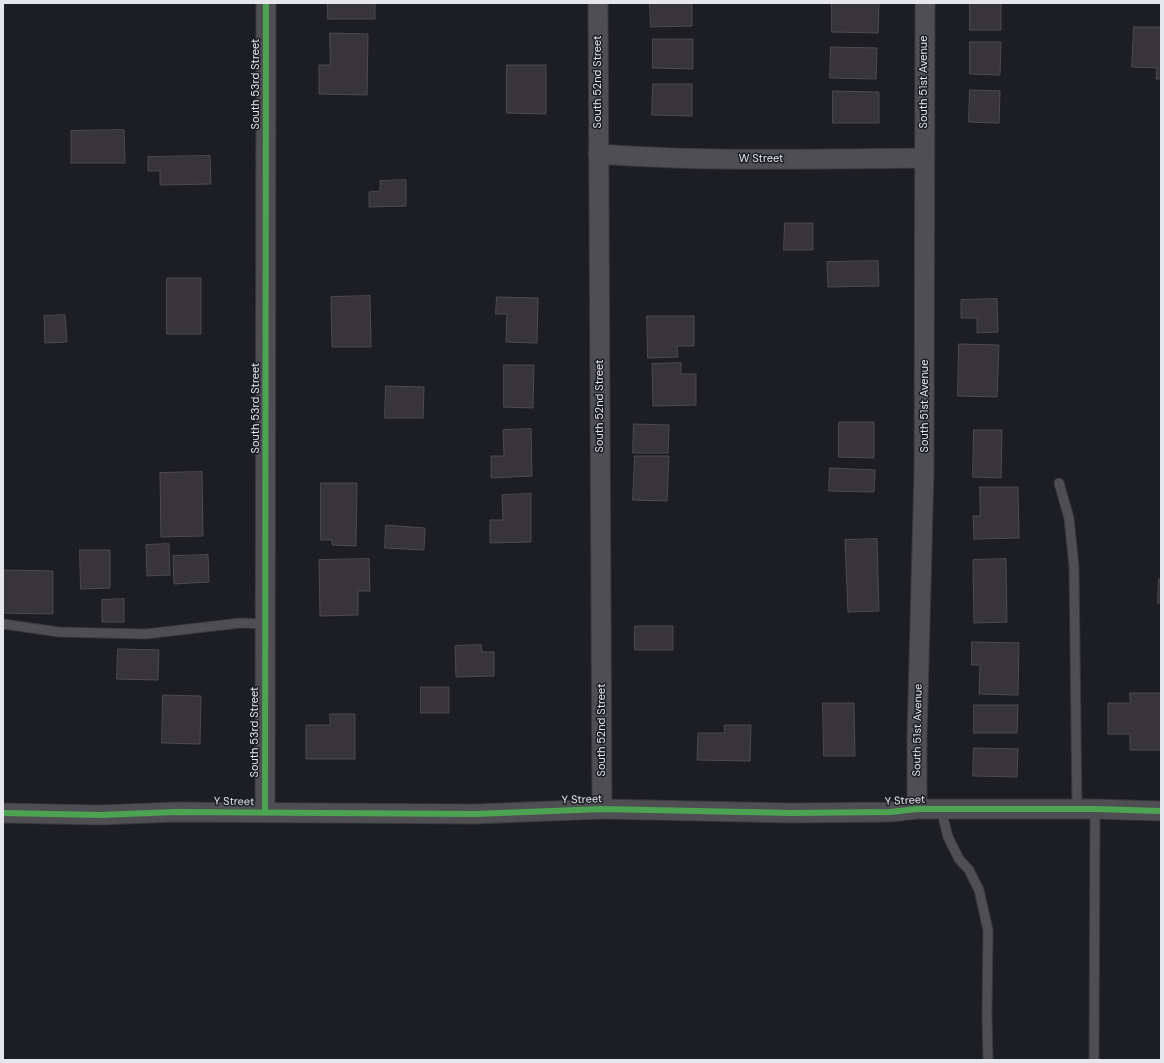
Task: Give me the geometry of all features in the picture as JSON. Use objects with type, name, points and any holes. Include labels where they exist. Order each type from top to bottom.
[{"type":"street","name":"South 53rd Street","points":[[265,813],[266,3]]},
{"type":"street","name":"South 52nd Street","points":[[598,3],[602,809]]},
{"type":"street","name":"South 51st Avenue","points":[[917,809],[917,736],[924,472],[925,3]]},
{"type":"street","name":"W Street","points":[[598,154],[642,157],[764,159],[924,158]]},
{"type":"street","name":"Y Street","points":[[3,813],[101,815],[175,812],[475,814],[602,809],[791,813],[890,812],[917,809],[1161,810]]},
{"type":"lane","points":[[1059,483],[1069,518],[1074,567],[1086,809],[1094,1060]]},
{"type":"lane","points":[[3,624],[59,632],[146,634],[240,623],[265,624]]},
{"type":"lane","points":[[941,809],[948,838],[959,859],[969,870],[979,890],[988,930],[988,1060]]},
{"type":"building","points":[[328,3],[375,3],[375,19],[328,19]]},
{"type":"building","points":[[650,3],[692,3],[692,26],[651,27]]},
{"type":"building","points":[[832,3],[879,3],[878,33],[832,32]]},
{"type":"building","points":[[970,3],[1001,3],[1001,30],[970,30]]},
{"type":"building","points":[[1134,27],[1161,27],[1161,79],[1156,79],[1157,68],[1132,67]]},
{"type":"building","points":[[330,33],[368,34],[367,95],[319,94],[319,65],[330,65]]},
{"type":"building","points":[[653,39],[693,39],[693,69],[653,68]]},
{"type":"building","points":[[970,42],[1001,42],[1000,75],[970,74]]},
{"type":"building","points":[[831,47],[877,48],[876,79],[830,78]]},
{"type":"building","points":[[507,65],[546,65],[546,114],[507,113]]},
{"type":"building","points":[[653,84],[692,84],[692,116],[652,115]]},
{"type":"building","points":[[970,90],[1000,91],[999,123],[969,122]]},
{"type":"building","points":[[833,91],[879,92],[879,123],[833,123]]},
{"type":"building","points":[[124,130],[125,163],[71,163],[71,131]]},
{"type":"building","points":[[210,156],[211,184],[160,185],[160,171],[148,171],[148,157]]},
{"type":"building","points":[[406,180],[406,206],[369,207],[369,192],[380,191],[380,181]]},
{"type":"building","points":[[785,223],[813,223],[813,250],[784,250]]},
{"type":"building","points":[[878,261],[879,286],[828,287],[827,262]]},
{"type":"building","points":[[167,278],[201,278],[201,334],[167,334]]},
{"type":"building","points":[[370,296],[371,347],[332,347],[331,297]]},
{"type":"building","points":[[497,297],[538,298],[537,343],[506,342],[507,314],[496,314]]},
{"type":"building","points":[[997,299],[998,332],[977,333],[977,318],[961,318],[961,300]]},
{"type":"building","points":[[65,315],[67,342],[45,343],[44,316]]},
{"type":"building","points":[[647,316],[694,316],[694,346],[677,346],[678,357],[648,358]]},
{"type":"building","points":[[959,344],[999,345],[997,397],[958,396]]},
{"type":"building","points":[[681,363],[681,374],[696,374],[696,405],[653,406],[652,364]]},
{"type":"building","points":[[504,365],[534,365],[533,408],[504,407]]},
{"type":"building","points":[[386,386],[424,387],[423,418],[385,418]]},
{"type":"building","points":[[839,422],[874,422],[874,458],[839,457]]},
{"type":"building","points":[[634,424],[669,425],[668,453],[633,453]]},
{"type":"building","points":[[531,429],[532,476],[491,478],[491,456],[504,456],[503,430]]},
{"type":"building","points":[[974,430],[1002,430],[1001,478],[973,477]]},
{"type":"building","points":[[635,456],[669,456],[667,501],[633,500]]},
{"type":"building","points":[[830,468],[875,470],[874,492],[829,491]]},
{"type":"building","points":[[202,472],[203,536],[161,537],[160,473]]},
{"type":"building","points":[[321,483],[357,483],[356,546],[332,545],[332,540],[321,540]]},
{"type":"building","points":[[980,487],[1018,487],[1019,538],[974,539],[973,516],[980,516]]},
{"type":"building","points":[[531,494],[531,542],[490,543],[490,520],[503,520],[502,495]]},
{"type":"building","points":[[386,525],[425,528],[424,550],[385,548]]},
{"type":"building","points":[[877,539],[879,611],[848,612],[845,540]]},
{"type":"building","points":[[169,544],[170,575],[147,576],[146,545]]},
{"type":"building","points":[[80,550],[110,550],[110,588],[81,589]]},
{"type":"building","points":[[208,555],[209,582],[174,584],[173,556]]},
{"type":"building","points":[[369,559],[370,591],[358,591],[358,615],[320,616],[319,560]]},
{"type":"building","points":[[1006,559],[1007,622],[974,623],[973,560]]},
{"type":"building","points":[[3,570],[53,571],[53,614],[3,613]]},
{"type":"building","points":[[1159,579],[1161,579],[1161,603],[1158,603]]},
{"type":"building","points":[[124,599],[124,622],[102,622],[102,600]]},
{"type":"building","points":[[635,626],[673,626],[673,650],[635,650]]},
{"type":"building","points":[[972,642],[1019,643],[1018,695],[979,694],[980,665],[972,665]]},
{"type":"building","points":[[481,645],[482,652],[494,652],[494,676],[456,677],[455,646]]},
{"type":"building","points":[[118,649],[159,650],[158,680],[117,679]]},
{"type":"building","points":[[421,687],[449,687],[449,713],[421,713]]},
{"type":"building","points":[[1130,693],[1161,693],[1161,750],[1130,750],[1130,734],[1108,734],[1108,703],[1130,703]]},
{"type":"building","points":[[163,695],[201,696],[200,744],[162,743]]},
{"type":"building","points":[[823,703],[854,703],[855,756],[824,756]]},
{"type":"building","points":[[974,705],[1018,705],[1017,733],[974,733]]},
{"type":"building","points":[[330,714],[355,714],[355,759],[306,759],[306,725],[330,725]]},
{"type":"building","points":[[725,725],[751,725],[750,761],[697,760],[698,733],[724,733]]},
{"type":"building","points":[[974,748],[1018,749],[1017,777],[973,776]]},
{"type":"cycle path","points":[[265,813],[266,3]]},
{"type":"cycle path","points":[[3,813],[101,815],[175,812],[475,814],[602,809],[791,813],[890,812],[917,809],[1095,809],[1161,811]]}]
